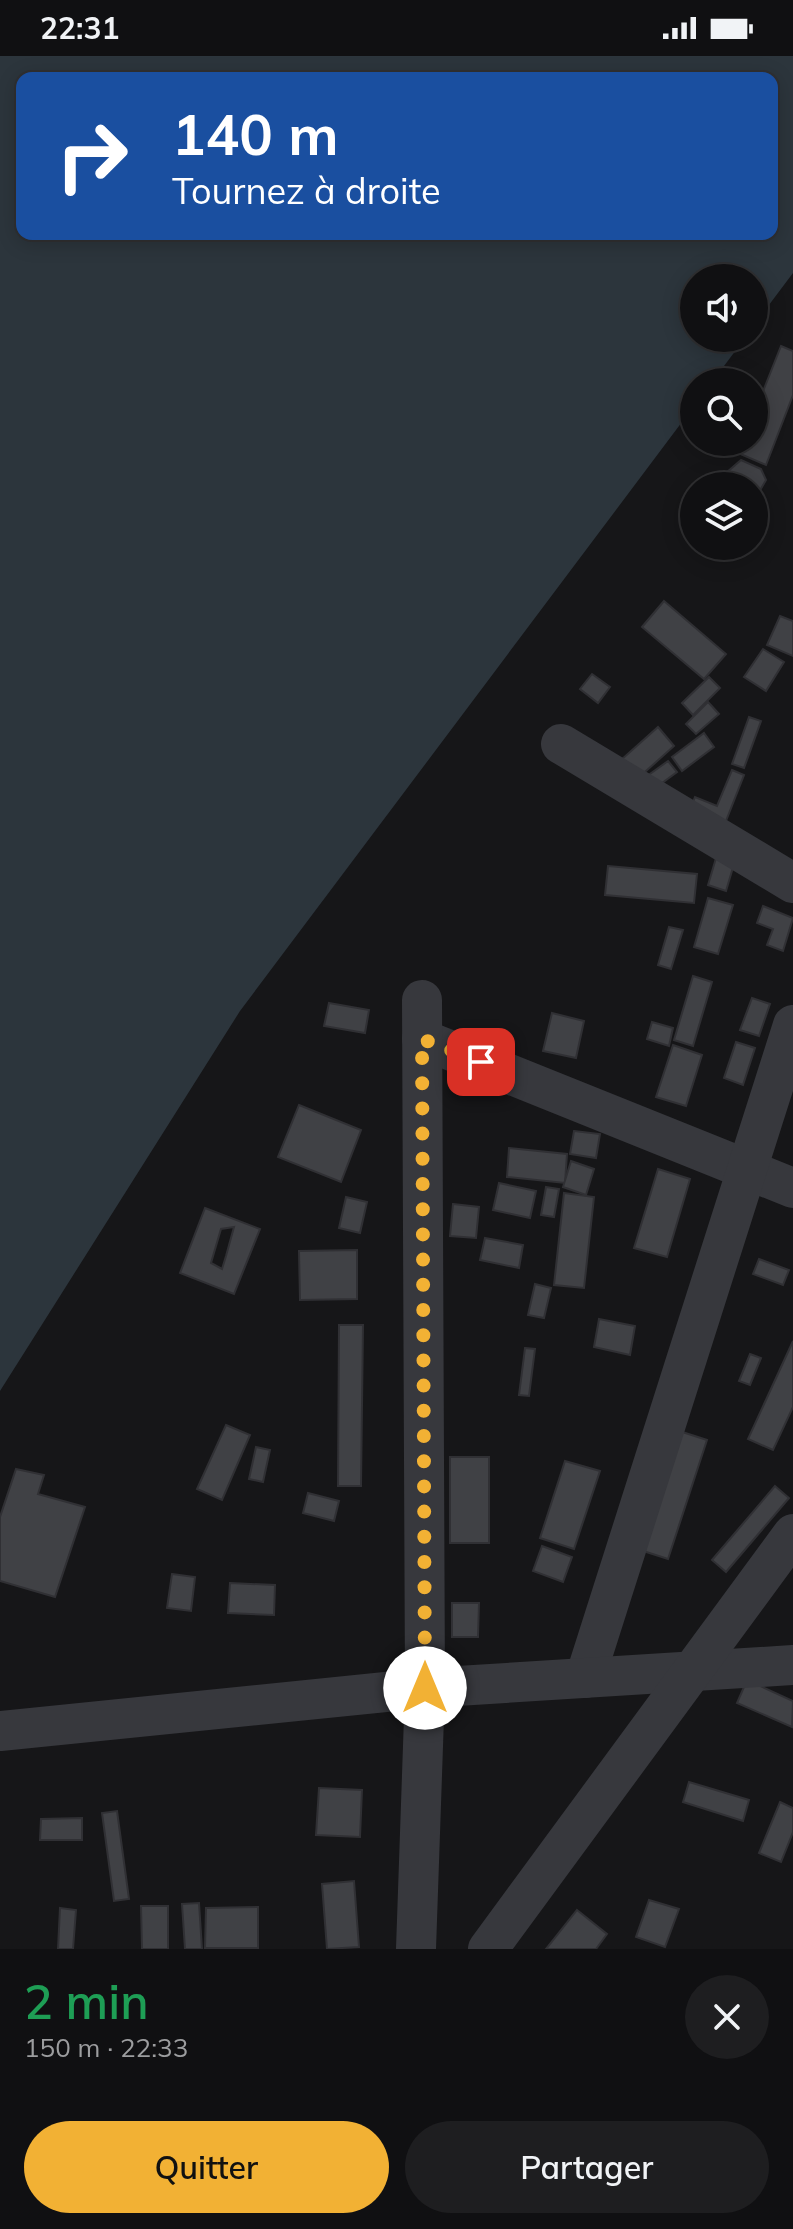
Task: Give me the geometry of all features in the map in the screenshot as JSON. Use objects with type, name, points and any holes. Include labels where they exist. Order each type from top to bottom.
[{"type":"street","points":[[561,744],[793,883]]},
{"type":"street","points":[[416,1949],[425,1688],[422,1000]]},
{"type":"street","points":[[585,1678],[793,1025]]},
{"type":"street","points":[[422,1039],[793,1188]]},
{"type":"street","points":[[488,1949],[793,1534]]},
{"type":"street","points":[[0,1731],[425,1688],[793,1665]]},
{"type":"shaded area","points":[[0,56],[793,56],[793,273],[768,306],[768,264],[680,264],[680,352],[734,352],[722,368],[680,368],[680,425],[240,1011],[0,1391]]},
{"type":"building","points":[[781,346],[793,351],[793,395],[766,465],[745,456],[768,456],[768,379]]},
{"type":"building","points":[[741,460],[762,472],[727,472]]},
{"type":"building","points":[[664,601],[726,654],[704,679],[642,627]]},
{"type":"building","points":[[780,616],[793,621],[793,656],[767,645]]},
{"type":"building","points":[[763,649],[784,662],[766,691],[744,677]]},
{"type":"building","points":[[592,674],[610,687],[598,703],[580,689]]},
{"type":"building","points":[[709,677],[720,688],[693,715],[682,703]]},
{"type":"building","points":[[708,702],[719,714],[696,734],[686,724]]},
{"type":"building","points":[[749,717],[761,721],[744,768],[732,764]]},
{"type":"building","points":[[658,727],[674,746],[637,779],[621,760]]},
{"type":"building","points":[[704,733],[714,747],[682,771],[672,757]]},
{"type":"building","points":[[668,761],[677,772],[651,791],[643,779]]},
{"type":"building","points":[[732,770],[744,775],[724,826],[689,812],[695,797],[717,806]]},
{"type":"building","points":[[719,848],[737,854],[726,891],[708,885]]},
{"type":"building","points":[[608,866],[697,874],[694,903],[605,895]]},
{"type":"building","points":[[708,898],[733,905],[718,954],[694,947]]},
{"type":"building","points":[[763,906],[793,918],[783,951],[767,945],[773,929],[757,923]]},
{"type":"building","points":[[669,927],[683,930],[671,969],[658,965]]},
{"type":"building","points":[[693,976],[712,982],[693,1046],[674,1040]]},
{"type":"building","points":[[752,998],[770,1004],[759,1036],[740,1030]]},
{"type":"building","points":[[329,1003],[369,1010],[365,1033],[324,1026]]},
{"type":"building","points":[[552,1013],[584,1021],[576,1058],[543,1051]]},
{"type":"building","points":[[652,1022],[673,1028],[669,1046],[647,1039]]},
{"type":"building","points":[[736,1042],[755,1048],[743,1085],[724,1078]]},
{"type":"building","points":[[673,1045],[702,1055],[686,1106],[656,1097]]},
{"type":"building","points":[[299,1105],[361,1130],[341,1182],[278,1157]]},
{"type":"building","points":[[574,1131],[600,1134],[596,1158],[570,1154]]},
{"type":"building","points":[[509,1148],[567,1154],[565,1183],[507,1177]]},
{"type":"building","points":[[571,1161],[594,1169],[586,1195],[563,1187]]},
{"type":"building","points":[[658,1169],[690,1179],[667,1257],[634,1248]]},
{"type":"building","points":[[499,1183],[536,1191],[530,1218],[493,1210]]},
{"type":"building","points":[[546,1187],[559,1189],[554,1217],[541,1215]]},
{"type":"building","points":[[564,1193],[594,1197],[584,1288],[554,1285]]},
{"type":"building","points":[[346,1197],[367,1202],[360,1233],[339,1228]]},
{"type":"building","points":[[453,1204],[479,1207],[476,1238],[450,1236]]},
{"type":"building","points":[[205,1208],[260,1229],[234,1294],[180,1273]],"holes":[[[234,1227],[222,1269],[211,1263],[221,1229]]]},
{"type":"building","points":[[485,1238],[523,1245],[519,1268],[480,1260]]},
{"type":"building","points":[[357,1250],[357,1299],[300,1300],[299,1251]]},
{"type":"building","points":[[759,1259],[789,1270],[783,1285],[753,1274]]},
{"type":"building","points":[[535,1284],[551,1288],[544,1318],[528,1315]]},
{"type":"building","points":[[599,1319],[635,1326],[630,1355],[594,1347]]},
{"type":"building","points":[[339,1325],[363,1325],[361,1486],[338,1486]]},
{"type":"building","points":[[793,1341],[793,1407],[773,1450],[748,1439]]},
{"type":"building","points":[[525,1348],[535,1349],[529,1396],[519,1395]]},
{"type":"building","points":[[750,1354],[761,1358],[750,1385],[739,1381]]},
{"type":"building","points":[[226,1425],[250,1435],[222,1500],[197,1489]]},
{"type":"building","points":[[673,1429],[707,1440],[668,1559],[634,1548]]},
{"type":"building","points":[[256,1447],[270,1450],[263,1482],[249,1479]]},
{"type":"building","points":[[450,1457],[489,1457],[489,1543],[450,1543]]},
{"type":"building","points":[[565,1461],[600,1471],[574,1549],[540,1538]]},
{"type":"building","points":[[16,1469],[44,1475],[38,1494],[85,1507],[55,1597],[0,1581],[0,1517]]},
{"type":"building","points":[[775,1486],[789,1498],[726,1572],[712,1560]]},
{"type":"building","points":[[308,1493],[339,1501],[334,1521],[303,1513]]},
{"type":"building","points":[[542,1546],[572,1557],[563,1582],[533,1571]]},
{"type":"building","points":[[172,1574],[195,1577],[191,1611],[167,1608]]},
{"type":"building","points":[[230,1583],[275,1585],[274,1615],[228,1613]]},
{"type":"building","points":[[452,1603],[479,1603],[478,1637],[452,1637]]},
{"type":"building","points":[[747,1680],[793,1701],[792,1727],[737,1703]]},
{"type":"building","points":[[689,1782],[749,1800],[743,1821],[683,1802]]},
{"type":"building","points":[[319,1788],[362,1790],[360,1837],[316,1835]]},
{"type":"building","points":[[780,1802],[793,1808],[793,1832],[781,1862],[759,1853]]},
{"type":"building","points":[[117,1811],[129,1899],[114,1901],[102,1813]]},
{"type":"building","points":[[82,1818],[82,1840],[40,1840],[41,1819]]},
{"type":"building","points":[[354,1881],[359,1947],[327,1949],[322,1884]]},
{"type":"building","points":[[649,1900],[679,1909],[665,1947],[636,1937]]},
{"type":"building","points":[[199,1903],[202,1949],[185,1949],[182,1904]]},
{"type":"building","points":[[141,1906],[168,1906],[168,1949],[142,1949]]},
{"type":"building","points":[[258,1907],[258,1948],[205,1948],[206,1908]]},
{"type":"building","points":[[60,1908],[76,1910],[73,1949],[58,1949]]},
{"type":"building","points":[[577,1910],[607,1934],[596,1949],[546,1949]]},
{"type":"route","points":[[425,1688],[422,1039],[481,1062]]}]
